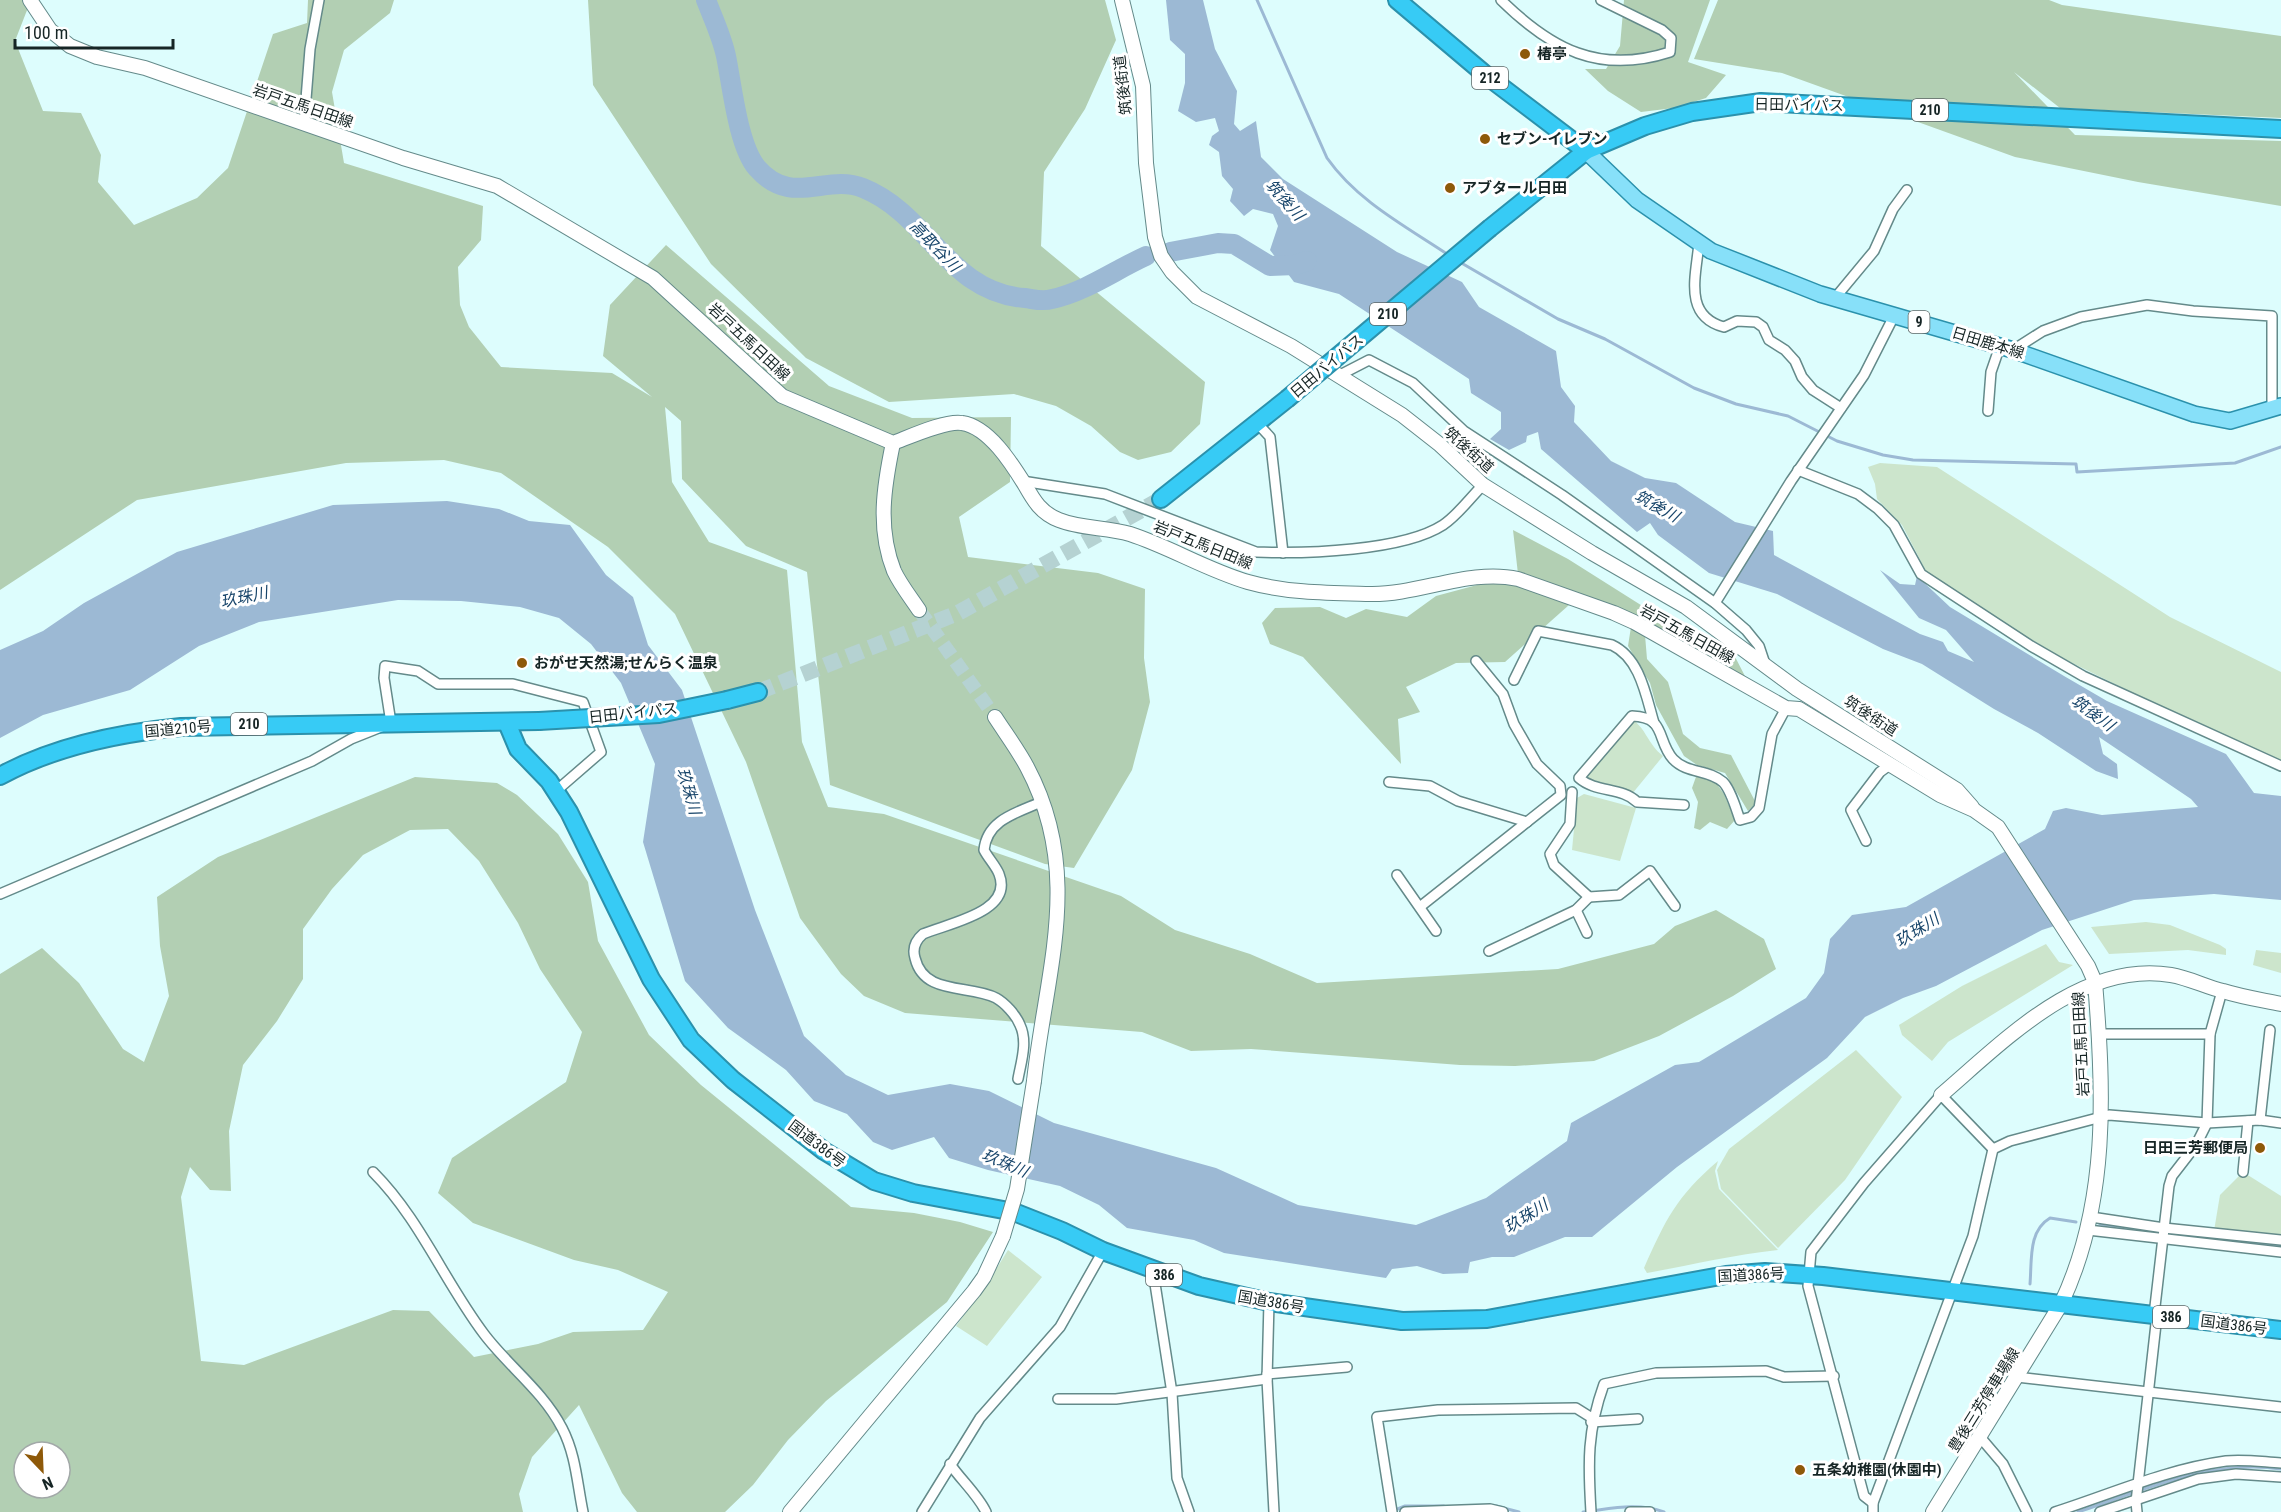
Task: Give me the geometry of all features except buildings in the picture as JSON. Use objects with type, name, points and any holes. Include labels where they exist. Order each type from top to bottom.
[{"type":"highway","name":"212","points":[[1397,0],[1487,76],[1586,151]]},
{"type":"highway","name":"日田バイパス","points":[[1161,500],[1258,424],[1490,228],[1586,151],[1645,126],[1692,112],[1761,102],[2281,129]]},
{"type":"highway","name":"日田バイパス","points":[[507,723],[659,714],[758,692]]},
{"type":"highway","name":"国道386号","points":[[507,723],[518,749],[556,791],[663,1001],[691,1040],[733,1080],[838,1161],[874,1181],[913,1193],[1014,1212],[1178,1281],[1269,1302],[1402,1321],[1457,1321],[1517,1315],[1725,1275],[1765,1272],[1808,1274],[2281,1330]]},
{"type":"highway","name":"国道210号","points":[[0,776],[59,751],[145,730],[238,724],[507,723]]},
{"type":"main road","name":"岩戸五馬日田線","points":[[30,0],[50,30],[70,46],[97,57],[145,68],[403,158],[497,186],[653,278],[782,396],[892,443],[961,422],[987,436],[1022,481],[1039,509],[1059,520],[1117,530],[1152,541],[1247,582],[1278,588],[1372,594],[1402,592],[1482,578],[1518,579],[1614,613],[1786,708],[1799,709],[1940,795],[1974,810],[1997,826],[2007,838],[2088,966],[2095,982],[2100,1118],[2098,1183],[2090,1223],[2075,1275],[2061,1304]]},
{"type":"main road","name":"筑後街道","points":[[1122,0],[1143,86],[1146,163],[1155,237],[1161,256],[1172,272],[1197,297],[1291,346],[1402,416],[1439,444],[1483,485],[1592,553],[1686,607],[1765,666],[1958,790],[1974,810]]},
{"type":"main road","name":"日田鹿本線","points":[[1586,151],[1637,200],[1711,251],[1835,298],[2006,348],[2194,414],[2230,420],[2276,407]]},
{"type":"main road","points":[[892,443],[882,496],[885,537],[895,572],[920,610]]},
{"type":"main road","points":[[790,1512],[984,1277],[1003,1236],[1017,1189],[1058,928],[1059,900],[1056,850],[1041,802],[1028,768],[995,717]]},
{"type":"main road","points":[[1941,1095],[2047,1008],[2095,982],[2148,974],[2170,975],[2222,991],[2281,1004]]},
{"type":"main road","name":"豊後三芳停車場線","points":[[1933,1512],[2061,1304]]},
{"type":"street","points":[[304,124],[310,49],[319,0]]},
{"type":"street","points":[[1502,0],[1540,34],[1558,46],[1582,56],[1600,60],[1622,60],[1670,52],[1671,38],[1662,30],[1601,0]]},
{"type":"street","points":[[1835,298],[1874,251],[1884,234],[1893,209],[1907,190]]},
{"type":"street","points":[[1699,243],[1695,302],[1702,316],[1710,324],[1724,327],[1737,321],[1756,322],[1763,327],[1769,340],[1785,350],[1795,361],[1802,377],[1813,390],[1841,408]]},
{"type":"street","points":[[1988,411],[1991,372],[2006,348],[2081,317],[2147,305],[2193,311],[2276,315],[2276,407]]},
{"type":"street","points":[[1715,603],[1798,470],[1864,375],[1894,315]]},
{"type":"street","points":[[1338,376],[1369,360],[1413,383],[1464,431],[1562,495],[1715,603],[1746,630],[1759,646],[1765,666]]},
{"type":"street","points":[[1258,424],[1270,437],[1282,553]]},
{"type":"street","points":[[1798,470],[1858,494],[1878,509],[1894,525],[1921,574],[2031,646],[2083,676],[2281,766]]},
{"type":"street","points":[[1022,481],[1105,494],[1257,552],[1282,553],[1386,545],[1417,539],[1444,524],[1483,485]]},
{"type":"street","points":[[1514,680],[1538,631],[1612,645],[1623,650],[1643,684],[1654,723],[1672,758],[1686,769],[1712,775],[1725,783],[1740,819],[1751,817],[1759,808],[1772,734],[1786,708]]},
{"type":"street","points":[[1476,661],[1503,694],[1514,724],[1537,764],[1560,786],[1562,795]]},
{"type":"street","points":[[0,894],[312,762],[351,739],[391,723],[384,678],[385,666],[418,671],[438,684],[513,684],[583,702],[601,752],[556,791]]},
{"type":"street","points":[[1654,723],[1646,717],[1632,716],[1579,778],[1589,787],[1631,795],[1637,802],[1684,805]]},
{"type":"street","points":[[1866,841],[1851,810],[1880,772],[1891,764]]},
{"type":"street","points":[[1389,782],[1430,786],[1458,801],[1527,822]]},
{"type":"street","points":[[1421,906],[1562,795],[1572,792],[1585,783]]},
{"type":"street","points":[[1572,792],[1570,824],[1550,854],[1554,865],[1589,897]]},
{"type":"street","points":[[1018,1079],[1024,1040],[1015,1015],[998,999],[976,991],[946,988],[929,980],[919,970],[914,955],[916,941],[923,934],[984,911],[997,902],[1002,889],[999,872],[984,850],[985,837],[992,826],[1041,802]]},
{"type":"street","points":[[1489,951],[1576,910],[1589,897],[1620,895],[1650,871],[1675,906]]},
{"type":"street","points":[[1397,875],[1421,906],[1436,931]]},
{"type":"street","points":[[1576,910],[1587,933]]},
{"type":"street","points":[[2137,1512],[2146,1392],[2163,1233],[2172,1176],[2196,1145],[2207,1123],[2210,1035],[2222,991]]},
{"type":"street","points":[[2260,1120],[2270,1029]]},
{"type":"street","points":[[2098,1034],[2210,1035]]},
{"type":"street","points":[[1873,1508],[1864,1496],[1834,1376],[1808,1286],[1811,1252],[1864,1183],[1941,1095],[1993,1149]]},
{"type":"street","points":[[1993,1149],[2010,1142],[2109,1115],[2207,1123],[2260,1120],[2281,1123]]},
{"type":"street","points":[[2243,1172],[2248,1121]]},
{"type":"street","points":[[1873,1508],[1973,1236],[1993,1149]]},
{"type":"street","points":[[373,1172],[405,1209],[484,1334],[546,1402],[562,1428],[575,1458],[583,1512]]},
{"type":"street","points":[[2090,1223],[2281,1252]]},
{"type":"street","points":[[2163,1233],[2281,1240]]},
{"type":"street","points":[[922,1512],[980,1418],[1060,1327],[1103,1251]]},
{"type":"street","points":[[1153,1271],[1172,1393],[1177,1478],[1189,1512]]},
{"type":"street","points":[[1269,1302],[1268,1376],[1274,1512]]},
{"type":"street","points":[[1058,1399],[1116,1399],[1172,1393],[1268,1376],[1347,1367]]},
{"type":"street","points":[[1591,1510],[1588,1468],[1592,1420],[1604,1384],[1656,1373],[1766,1371],[1784,1377],[1834,1376]]},
{"type":"street","points":[[2018,1377],[2281,1407]]},
{"type":"street","points":[[1391,1510],[1377,1417],[1438,1410],[1575,1408],[1592,1420],[1638,1419]]},
{"type":"street","points":[[1980,1437],[2003,1464],[2027,1512]]},
{"type":"street","points":[[2055,1512],[2138,1483],[2228,1461],[2281,1463]]},
{"type":"street","points":[[950,1464],[966,1488],[981,1501],[986,1512]]},
{"type":"street","points":[[2100,1512],[2136,1502],[2198,1479],[2236,1474],[2281,1477]]},
{"type":"street","points":[[1405,1512],[1490,1509],[1503,1512]]},
{"type":"street","points":[[1630,1512],[1650,1512]]},
{"type":"green space","points":[[0,0],[31,0],[15,41],[43,111],[81,113],[101,155],[98,182],[134,225],[197,198],[228,168],[273,34],[307,23],[308,0],[394,0],[390,13],[344,50],[332,92],[344,163],[483,206],[481,240],[458,267],[460,305],[469,327],[501,367],[612,373],[652,397],[603,356],[610,305],[666,245],[829,386],[912,418],[1011,417],[1010,482],[959,517],[968,557],[1098,573],[1145,589],[1144,658],[1150,702],[1132,770],[1074,868],[1045,864],[830,785],[807,572],[746,546],[682,479],[681,421],[665,407],[672,482],[709,542],[787,570],[802,742],[828,807],[884,814],[1121,896],[1175,930],[1250,954],[1317,983],[1558,969],[1654,944],[1675,926],[1716,910],[1764,939],[1776,969],[1733,996],[1659,1036],[1594,1061],[1515,1066],[1460,1065],[1251,1049],[1191,1051],[1142,1032],[905,1013],[864,996],[841,974],[800,918],[746,762],[675,614],[608,547],[501,473],[444,460],[346,463],[137,500],[0,590]]},
{"type":"green space","points":[[588,0],[1105,0],[1116,40],[1085,109],[1044,172],[1041,246],[1205,382],[1200,424],[1171,452],[1138,460],[1120,452],[1091,426],[1056,406],[1014,394],[889,402],[806,358],[711,264],[593,85]]},
{"type":"green space","points":[[1624,0],[1710,0],[1688,62],[1726,75],[1706,98],[1674,108],[1641,112],[1608,91],[1585,69],[1606,69],[1620,46]]},
{"type":"green space","points":[[1718,0],[2049,0],[2062,5],[2281,36],[2281,118],[2060,108],[2014,72],[2075,135],[2281,141],[2281,206],[2138,182],[2015,157],[1782,73],[1694,59]]},
{"type":"green space","points":[[1880,463],[1937,467],[2170,617],[2281,672],[2281,760],[2174,713],[2068,661],[1957,596],[1926,571],[1902,525],[1877,499],[1875,484],[1868,467]]},
{"type":"green space","points":[[1513,530],[1568,559],[1644,607],[1730,647],[1748,682],[1578,597],[1505,662],[1456,663],[1406,687],[1420,712],[1398,719],[1401,764],[1303,657],[1270,644],[1262,623],[1275,608],[1320,607],[1346,618],[1366,609],[1407,617],[1436,596],[1518,574]]},
{"type":"green space","points":[[1631,627],[1645,635],[1647,659],[1668,682],[1683,734],[1700,748],[1731,755],[1756,803],[1748,811],[1725,773],[1697,765],[1684,756],[1656,705],[1650,683],[1628,646]]},
{"type":"green space","points":[[1632,719],[1663,756],[1632,794],[1582,779]]},
{"type":"green space","points":[[1697,774],[1712,777],[1724,794],[1735,820],[1727,829],[1710,822],[1700,830],[1694,828],[1698,802],[1692,788]]},
{"type":"green space","points":[[415,777],[497,783],[517,795],[558,834],[588,882],[598,941],[649,1035],[701,1085],[851,1207],[914,1213],[960,1222],[993,1232],[947,1302],[826,1401],[788,1440],[753,1485],[725,1512],[637,1512],[622,1493],[579,1405],[532,1457],[519,1494],[523,1512],[0,1512],[0,974],[42,948],[79,983],[123,1049],[144,1062],[169,996],[160,946],[157,897],[218,857]],"holes":[[[448,829],[479,861],[518,923],[540,969],[582,1032],[566,1082],[452,1158],[438,1193],[473,1223],[574,1260],[618,1270],[668,1292],[643,1330],[573,1332],[538,1344],[474,1357],[429,1311],[393,1310],[244,1365],[201,1361],[181,1197],[190,1167],[210,1190],[231,1191],[229,1131],[243,1065],[277,1021],[303,979],[303,929],[332,889],[363,855],[410,830]]]},
{"type":"green space","points":[[1584,794],[1636,808],[1620,861],[1572,850],[1577,798]]},
{"type":"green space","points":[[2146,922],[2170,925],[2220,945],[2226,949],[2226,955],[2188,950],[2109,954],[2091,927]]},
{"type":"green space","points":[[2046,944],[2059,962],[2073,965],[1948,1042],[1932,1061],[1902,1035],[1899,1025],[1962,986]]},
{"type":"green space","points":[[2256,950],[2281,953],[2281,973],[2253,965]]},
{"type":"green space","points":[[1856,1050],[1902,1097],[1845,1180],[1778,1248],[1721,1189],[1717,1170],[1729,1149]]},
{"type":"green space","points":[[1718,1161],[1715,1171],[1719,1189],[1778,1250],[1647,1273],[1644,1268],[1666,1222],[1692,1186]]},
{"type":"green space","points":[[2243,1172],[2281,1196],[2281,1237],[2214,1231],[2220,1195]]},
{"type":"green space","points":[[1008,1250],[1042,1277],[987,1346],[956,1326],[985,1287]]},
{"type":"water","points":[[1166,0],[1203,0],[1215,49],[1237,91],[1234,124],[1240,131],[1256,121],[1261,157],[1283,179],[1397,252],[1462,282],[1479,307],[1556,351],[1561,387],[1575,406],[1574,422],[1611,461],[1645,478],[1676,483],[1735,522],[1773,531],[1774,555],[1920,634],[1943,642],[1948,651],[1974,662],[1946,630],[1919,618],[1880,570],[1900,584],[1915,585],[1917,576],[1950,607],[2107,701],[2226,754],[2254,793],[2281,796],[2281,900],[2214,894],[2134,900],[2042,930],[1936,986],[1903,998],[1865,1017],[1827,1058],[1677,1167],[1592,1237],[1565,1237],[1514,1257],[1492,1257],[1470,1262],[1468,1273],[1443,1274],[1417,1266],[1392,1269],[1386,1278],[1224,1253],[1194,1240],[1127,1228],[1099,1205],[1060,1186],[988,1170],[949,1158],[934,1137],[892,1150],[873,1142],[847,1114],[814,1101],[786,1070],[728,1028],[685,981],[643,842],[655,764],[621,683],[591,644],[559,618],[520,607],[461,601],[398,600],[259,622],[199,646],[130,690],[43,715],[0,738],[0,650],[43,631],[84,603],[177,552],[333,505],[447,501],[499,509],[529,521],[570,525],[606,575],[633,597],[648,645],[682,690],[755,910],[804,1036],[846,1075],[888,1095],[950,1084],[989,1091],[1054,1123],[1216,1168],[1298,1205],[1416,1225],[1486,1198],[1567,1141],[1571,1123],[1675,1065],[1699,1062],[1806,998],[1824,973],[1830,939],[1852,915],[1906,907],[2045,829],[2053,811],[2066,808],[2102,815],[2198,807],[2191,799],[2099,737],[2103,754],[2117,764],[2118,779],[2096,771],[2038,733],[1994,709],[1922,664],[1883,649],[1777,594],[1709,573],[1658,535],[1650,523],[1637,532],[1541,449],[1538,432],[1527,436],[1526,442],[1509,450],[1490,439],[1501,429],[1501,412],[1471,393],[1469,379],[1339,294],[1294,282],[1270,250],[1278,226],[1273,214],[1253,209],[1244,216],[1230,201],[1233,189],[1222,176],[1219,152],[1209,145],[1212,136],[1219,131],[1215,118],[1196,122],[1178,111],[1185,83],[1185,54],[1170,40]]},
{"type":"waterway","name":"高取谷川","points":[[706,0],[724,49],[740,131],[750,158],[770,180],[783,186],[796,188],[836,184],[849,184],[863,188],[886,200],[905,215],[957,268],[977,282],[999,293],[1038,300],[1064,296],[1146,256]]},
{"type":"waterway","points":[[1257,0],[1327,158],[1339,174],[1368,201],[1450,256]]},
{"type":"waterway","name":"高取谷川","points":[[1170,252],[1218,243],[1234,244],[1270,266],[1295,265],[1307,261]]},
{"type":"waterway","points":[[1458,261],[1558,319],[1605,339],[1694,388],[1736,404],[1788,416],[1837,441],[1883,455],[1913,460],[2076,464],[2077,472],[2235,463],[2281,447]]},
{"type":"waterway","points":[[2030,1284],[2032,1247],[2038,1230],[2050,1218],[2076,1222]]},
{"type":"waterway","points":[[2100,1224],[2281,1246]]},
{"type":"waterway","points":[[2078,1512],[2153,1486],[2203,1472],[2229,1468],[2281,1469]]},
{"type":"waterway","points":[[1395,1510],[1405,1506],[1444,1506]]},
{"type":"waterway","points":[[1496,1506],[1519,1512]]},
{"type":"waterway","points":[[1583,1512],[1634,1507],[1664,1512]]},
{"type":"tunnel","points":[[758,692],[958,613],[1161,499]]},
{"type":"tunnel","points":[[919,610],[995,717]]},
{"type":"place","name":"椿亭","points":[[1525,54]]},
{"type":"place","name":"セブン-イレブン","points":[[1485,139]]},
{"type":"place","name":"アブタール日田","points":[[1450,188]]},
{"type":"place","name":"おがせ天然湯;せんらく温泉","points":[[522,663]]},
{"type":"place","name":"日田三芳郵便局","points":[[2260,1148]]},
{"type":"place","name":"五条幼稚園(休園中)","points":[[1800,1470]]},
{"type":"water label","name":"筑後川","points":[[1285,200]]},
{"type":"water label","name":"筑後川","points":[[1657,506]]},
{"type":"water label","name":"玖珠川","points":[[244,597]]},
{"type":"water label","name":"筑後川","points":[[2093,713]]},
{"type":"water label","name":"玖珠川","points":[[689,791]]},
{"type":"water label","name":"玖珠川","points":[[1917,930]]},
{"type":"water label","name":"玖珠川","points":[[1005,1163]]},
{"type":"water label","name":"玖珠川","points":[[1526,1216]]}]
